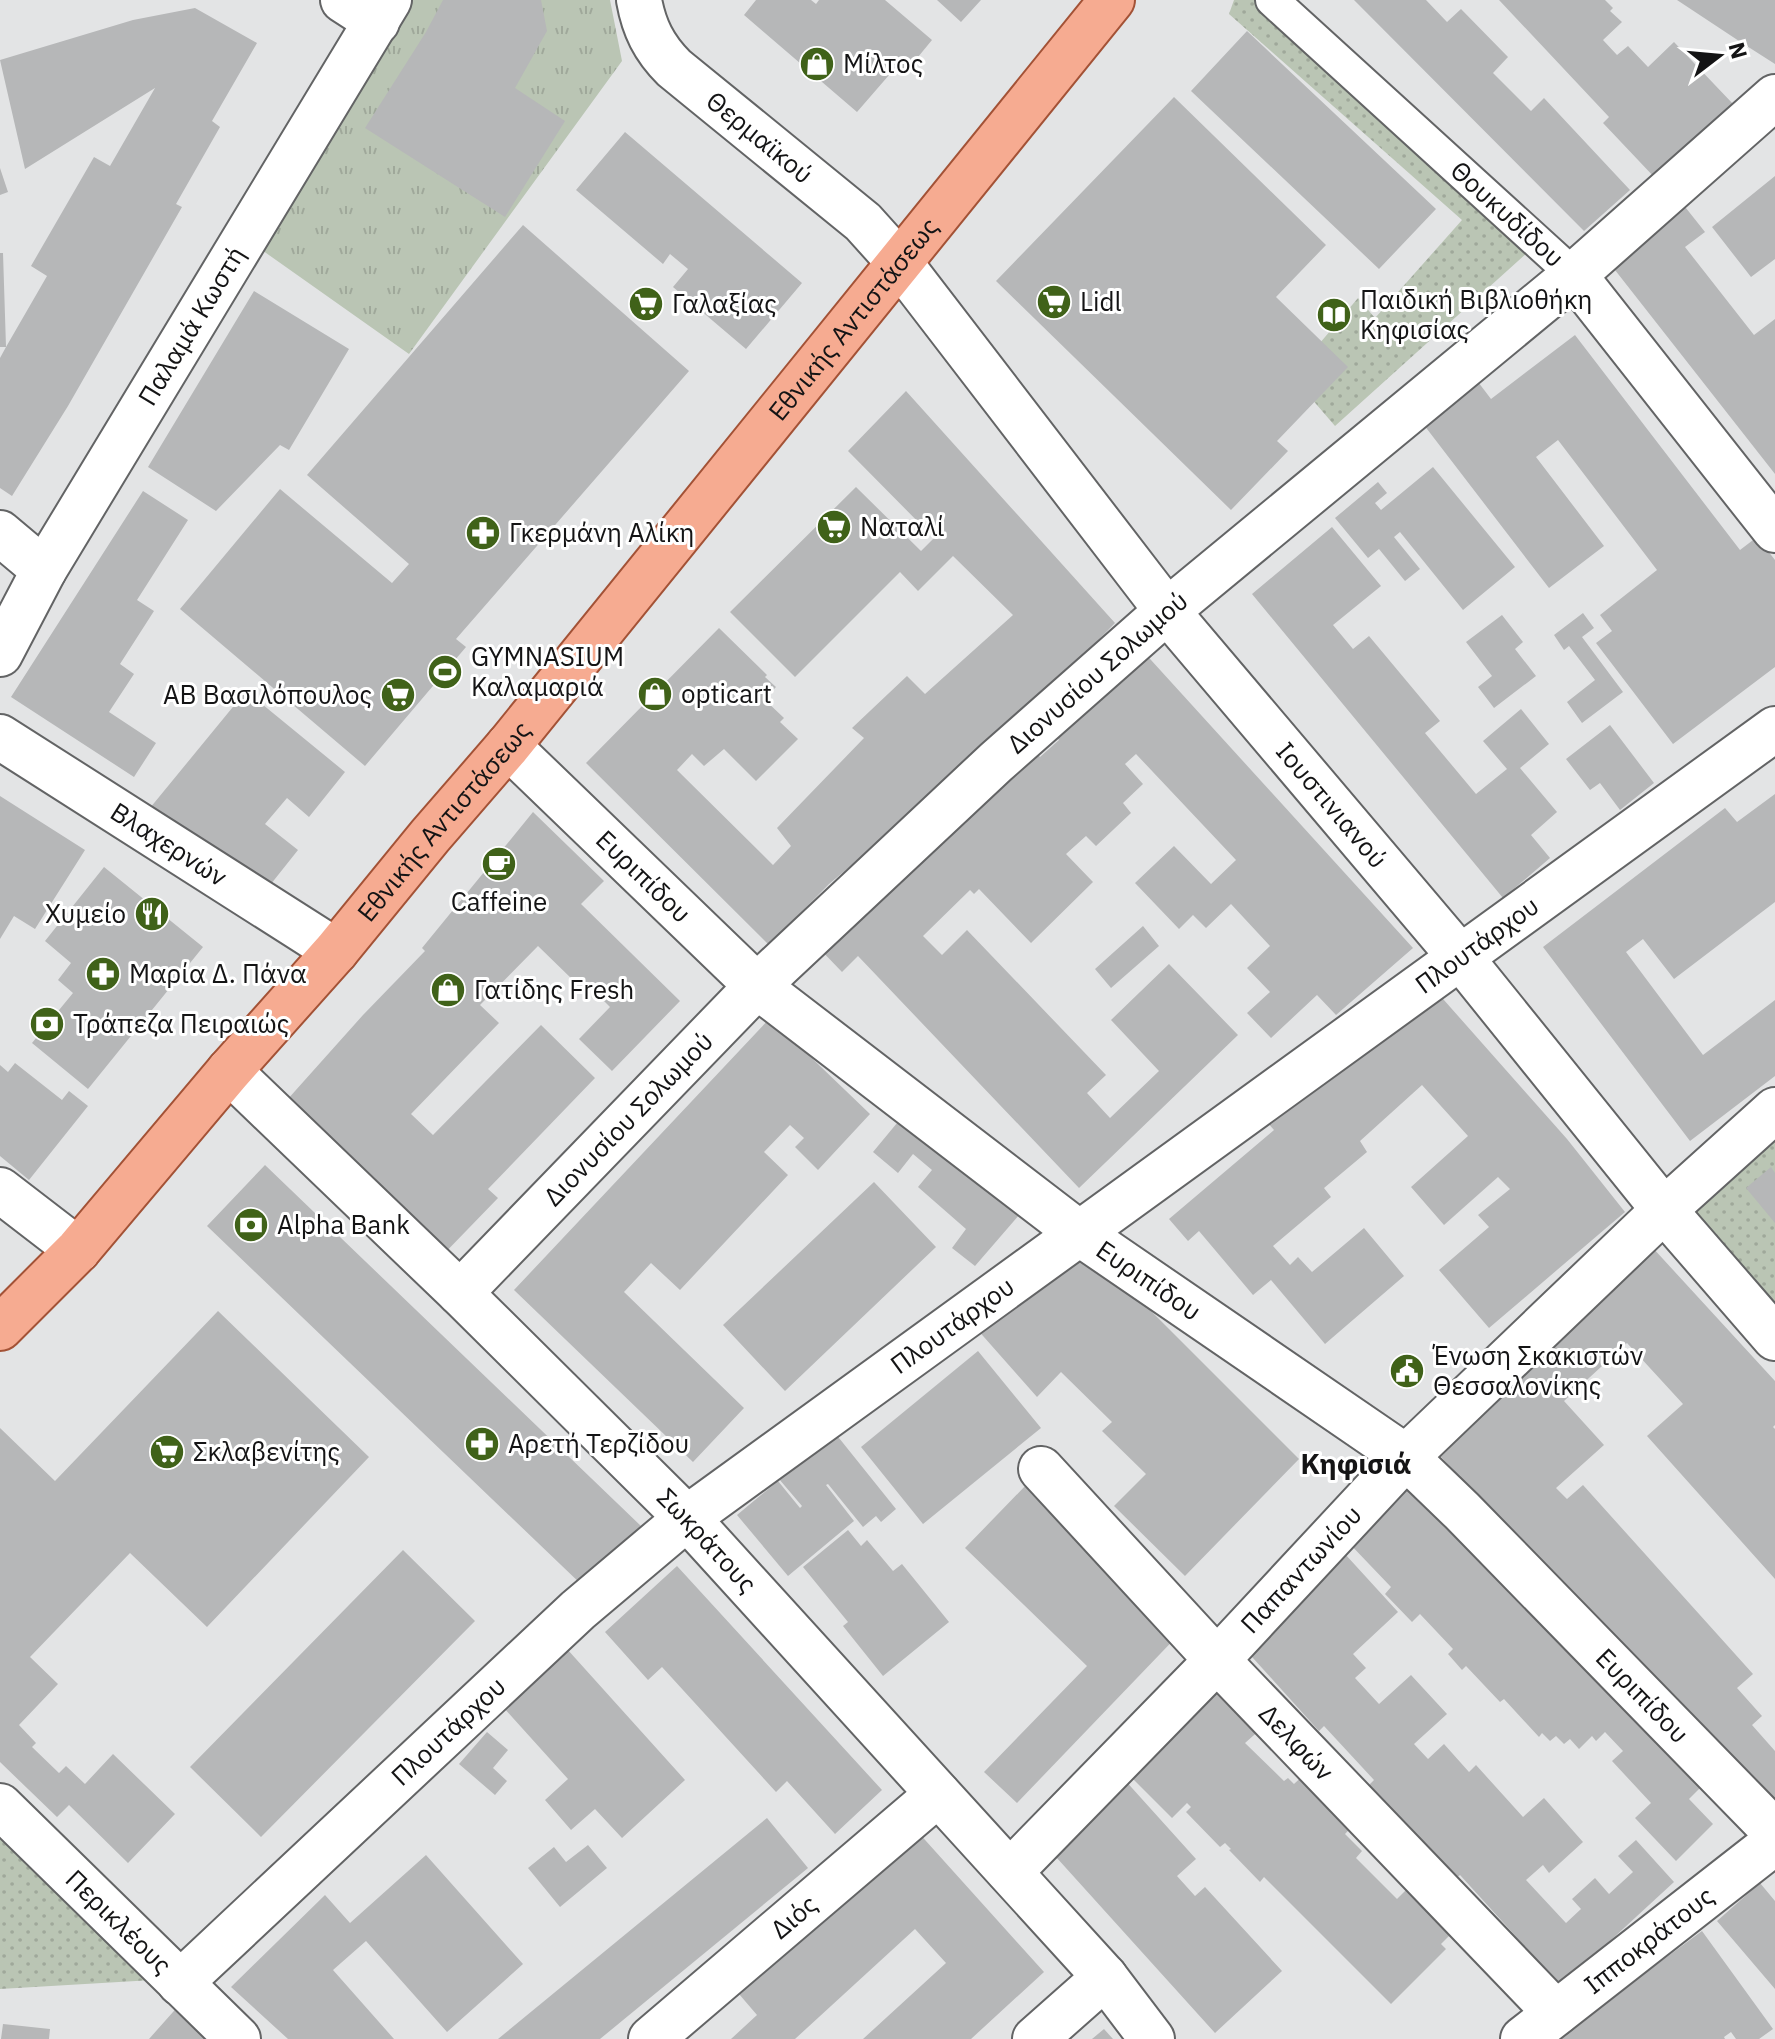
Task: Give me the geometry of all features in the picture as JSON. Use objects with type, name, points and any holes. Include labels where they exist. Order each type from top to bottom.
[{"type":"main road","name":"Εθνικής Αντιστάσεως","points":[[0,1328],[78,1250],[508,746],[1112,0]]},
{"type":"street","name":"Θερμαϊκού","points":[[639,0],[648,33],[666,60],[863,222],[899,262]]},
{"type":"street","name":"Θουκυδίδου","points":[[1272,0],[1574,275],[1775,530]]},
{"type":"street","name":"Παλαμά Κωστή","points":[[0,654],[44,570],[370,7]]},
{"type":"street","name":"Διονυσίου Σολωμού","points":[[460,1293],[757,986],[996,762],[1167,611],[1574,275],[1775,97]]},
{"type":"street","name":"Ιουστινιανού","points":[[899,262],[1167,611],[1461,958],[1664,1210],[1775,1338]]},
{"type":"street","points":[[0,533],[44,570]]},
{"type":"street","name":"Πλουτάρχου","points":[[180,1983],[578,1610],[687,1518],[1775,729]]},
{"type":"street","name":"Βλαχερνών","points":[[0,737],[336,951]]},
{"type":"street","name":"Ευριπίδου","points":[[508,746],[757,986],[1079,1233],[1406,1457],[1775,1832]]},
{"type":"street","name":"Σωκράτους","points":[[229,1071],[460,1293],[687,1518],[1105,1977],[1152,2039]]},
{"type":"street","name":"Παπαντωνίου","points":[[1010,1872],[1217,1660],[1406,1457],[1664,1210],[1775,1110]]},
{"type":"street","points":[[0,1190],[78,1250]]},
{"type":"street","name":"Δελφών","points":[[1041,1469],[1217,1660],[1540,2026]]},
{"type":"street","name":"Διός","points":[[651,2039],[938,1794]]},
{"type":"street","name":"Περικλέους","points":[[0,1806],[238,2039]]},
{"type":"street","name":"Ιπποκράτους","points":[[1540,2026],[1775,1842]]},
{"type":"street","points":[[1035,2039],[1105,1977]]},
{"type":"green space","points":[[412,0],[610,0],[622,61],[409,354],[259,248]]},
{"type":"green space","points":[[1234,0],[1278,0],[1528,252],[1335,426],[1292,376],[1358,298],[1375,318],[1462,220],[1229,14]]},
{"type":"green space","points":[[1775,1111],[1775,1338],[1664,1210]]},
{"type":"green space","points":[[0,1834],[153,1980],[0,1989]]},
{"type":"building","points":[[443,0],[541,0],[547,31],[515,88],[565,121],[505,217],[365,128]]},
{"type":"building","points":[[756,0],[811,0],[816,4],[819,0],[885,0],[932,40],[904,74],[896,67],[857,112],[744,15]]},
{"type":"building","points":[[937,0],[981,0],[961,22]]},
{"type":"building","points":[[1354,0],[1426,0],[1447,22],[1461,9],[1508,57],[1493,73],[1531,111],[1544,98],[1630,190],[1584,231]]},
{"type":"building","points":[[1499,0],[1605,0],[1613,8],[1610,11],[1622,22],[1603,40],[1617,55],[1628,46],[1648,67],[1674,42],[1734,105],[1656,179],[1603,123],[1609,117]]},
{"type":"building","points":[[1677,0],[1775,0],[1775,64],[1739,41]]},
{"type":"building","points":[[195,8],[257,43],[212,121],[220,127],[176,204],[182,207],[68,406],[12,496],[0,488],[0,358],[47,276],[31,266],[94,157],[110,166],[155,88],[25,169],[0,60],[133,20]]},
{"type":"building","points":[[1247,31],[1436,209],[1379,269],[1191,91]]},
{"type":"building","points":[[1174,97],[1326,245],[1276,297],[1348,367],[1277,441],[1288,451],[1231,510],[996,281]]},
{"type":"building","points":[[625,132],[802,283],[746,349],[673,287],[688,269],[670,254],[663,264],[576,190]]},
{"type":"building","points":[[0,168],[8,192],[0,195]]},
{"type":"building","points":[[1775,176],[1775,259],[1751,277],[1712,227]]},
{"type":"building","points":[[1678,198],[1705,232],[1685,247],[1754,335],[1775,319],[1775,474],[1604,256]]},
{"type":"building","points":[[523,225],[689,371],[456,639],[466,647],[365,766],[180,609],[280,489],[392,583],[409,564],[307,475]]},
{"type":"building","points":[[0,253],[3,253],[6,347],[0,347]]},
{"type":"building","points":[[254,291],[349,349],[289,450],[280,445],[216,511],[148,467]]},
{"type":"building","points":[[1575,335],[1740,550],[1757,537],[1775,560],[1775,667],[1673,744],[1596,643],[1612,631],[1600,615],[1657,570],[1558,440],[1536,457],[1604,546],[1549,588],[1414,412],[1469,370],[1491,399]]},
{"type":"building","points":[[906,391],[1115,623],[1066,673],[928,801],[829,884],[769,945],[586,763],[719,628],[776,687],[764,699],[784,718],[780,722],[798,739],[756,781],[724,749],[704,766],[692,754],[677,770],[773,865],[791,846],[777,828],[864,738],[852,728],[907,676],[925,694],[1013,615],[953,556],[918,591],[900,572],[795,677],[730,612],[856,487],[921,551],[934,538],[848,451]]},
{"type":"building","points":[[1433,467],[1515,567],[1463,610],[1400,532],[1394,537],[1420,569],[1405,581],[1379,549],[1368,558],[1335,518],[1378,482],[1387,493],[1375,503],[1381,510]]},
{"type":"building","points":[[143,491],[188,520],[137,600],[154,611],[120,664],[134,674],[109,712],[156,743],[134,777],[11,697]]},
{"type":"building","points":[[1332,527],[1381,586],[1333,625],[1353,649],[1369,636],[1440,721],[1425,733],[1476,794],[1507,769],[1483,741],[1521,709],[1549,744],[1520,768],[1557,812],[1531,835],[1550,858],[1503,898],[1252,594]]},
{"type":"building","points":[[1583,613],[1594,628],[1582,637],[1623,692],[1582,723],[1567,702],[1595,680],[1569,646],[1564,650],[1554,635]]},
{"type":"building","points":[[1502,615],[1523,642],[1515,649],[1536,676],[1494,708],[1478,687],[1492,676],[1466,642]]},
{"type":"building","points":[[1141,649],[1413,948],[1336,1015],[1317,995],[1271,1038],[1247,1013],[1270,992],[1247,968],[1270,946],[1231,904],[1206,928],[1193,915],[1179,929],[1135,883],[1174,846],[1211,884],[1236,860],[1136,754],[1125,764],[1143,784],[1123,803],[1131,813],[1096,846],[1086,836],[1066,854],[1093,882],[1031,943],[979,889],[974,894],[970,890],[923,936],[942,955],[967,930],[1106,1075],[1087,1093],[1110,1118],[1159,1071],[1111,1020],[1169,964],[1238,1035],[1079,1188],[858,956],[842,972],[816,945],[1027,743],[1040,757],[1059,740],[1052,732]]},
{"type":"building","points":[[246,691],[345,772],[309,817],[287,798],[265,824],[298,850],[259,899],[150,808]]},
{"type":"building","points":[[1610,725],[1654,783],[1620,810],[1600,783],[1590,790],[1566,759]]},
{"type":"building","points":[[1775,794],[1775,902],[1674,979],[1643,939],[1626,952],[1703,1055],[1775,1000],[1775,1076],[1690,1141],[1543,947],[1725,808],[1737,822]]},
{"type":"building","points":[[0,796],[85,850],[35,929],[14,916],[0,939]]},
{"type":"building","points":[[533,812],[604,881],[581,904],[680,1001],[612,1071],[579,1039],[610,1007],[580,977],[575,982],[538,946],[480,1005],[499,1023],[411,1114],[433,1135],[541,1025],[595,1078],[488,1189],[498,1198],[437,1261],[287,1100],[425,951],[422,948]]},
{"type":"building","points":[[104,867],[203,947],[88,1089],[32,1043],[73,993],[58,980],[71,963],[45,941]]},
{"type":"building","points":[[1143,926],[1159,946],[1111,988],[1095,969]]},
{"type":"building","points":[[1428,982],[1567,1139],[1625,1212],[1489,1328],[1439,1270],[1489,1227],[1478,1215],[1510,1189],[1498,1177],[1444,1225],[1411,1187],[1468,1136],[1422,1085],[1360,1141],[1367,1152],[1324,1188],[1331,1197],[1273,1246],[1290,1265],[1298,1257],[1312,1272],[1364,1228],[1404,1276],[1325,1344],[1271,1280],[1253,1295],[1199,1231],[1188,1241],[1169,1219],[1274,1130],[1267,1122]]},
{"type":"building","points":[[770,1018],[870,1114],[818,1170],[795,1147],[804,1138],[790,1125],[764,1152],[788,1175],[680,1290],[651,1263],[624,1292],[744,1408],[693,1462],[514,1290]]},
{"type":"building","points":[[15,1063],[62,1100],[69,1091],[88,1106],[29,1180],[0,1156],[0,1065],[8,1072]]},
{"type":"building","points":[[902,1117],[1019,1215],[975,1266],[952,1248],[966,1229],[918,1187],[932,1170],[913,1154],[898,1173],[873,1152]]},
{"type":"building","points":[[265,1165],[642,1527],[584,1587],[207,1226]]},
{"type":"building","points":[[1771,1167],[1775,1173],[1775,1223],[1746,1188]]},
{"type":"building","points":[[874,1182],[936,1247],[785,1391],[723,1325]]},
{"type":"building","points":[[1087,1247],[1299,1459],[1185,1576],[1114,1506],[1146,1474],[1102,1431],[1112,1422],[1061,1372],[1037,1397],[976,1328]]},
{"type":"building","points":[[1652,1247],[1775,1381],[1775,1579],[1647,1436],[1683,1404],[1627,1343],[1564,1401],[1604,1445],[1556,1488],[1567,1499],[1583,1485],[1753,1674],[1737,1688],[1762,1716],[1752,1725],[1775,1751],[1775,1810],[1767,1817],[1433,1448]]},
{"type":"building","points":[[218,1311],[369,1457],[207,1627],[130,1553],[30,1657],[58,1684],[19,1725],[36,1743],[32,1747],[59,1773],[66,1766],[85,1784],[113,1754],[175,1814],[128,1863],[69,1805],[57,1817],[0,1762],[0,1428],[55,1481]]},
{"type":"building","points":[[978,1351],[1041,1428],[923,1524],[861,1447]]},
{"type":"building","points":[[835,1433],[896,1509],[881,1522],[876,1516],[863,1527],[826,1485],[854,1521],[788,1576],[737,1515],[778,1481],[800,1508],[802,1506],[779,1479]]},
{"type":"building","points":[[1026,1468],[1185,1628],[1017,1803],[984,1772],[1087,1666],[965,1548],[1028,1483],[1020,1475]]},
{"type":"building","points":[[1409,1482],[1709,1779],[1689,1799],[1713,1824],[1676,1861],[1635,1818],[1651,1803],[1612,1761],[1623,1751],[1605,1732],[1596,1741],[1592,1736],[1579,1749],[1570,1739],[1564,1744],[1556,1736],[1550,1741],[1542,1733],[1539,1737],[1504,1699],[1500,1702],[1466,1666],[1462,1670],[1448,1654],[1453,1649],[1420,1614],[1412,1622],[1385,1594],[1391,1587],[1347,1541]]},
{"type":"building","points":[[848,1530],[861,1546],[867,1540],[893,1571],[902,1564],[949,1622],[883,1676],[843,1626],[848,1622],[803,1567]]},
{"type":"building","points":[[403,1550],[475,1621],[261,1837],[190,1767]]},
{"type":"building","points":[[1345,1554],[1398,1612],[1353,1654],[1366,1668],[1355,1678],[1379,1704],[1411,1675],[1447,1714],[1414,1744],[1428,1759],[1444,1744],[1469,1772],[1476,1765],[1523,1817],[1544,1798],[1583,1842],[1549,1873],[1543,1865],[1526,1880],[1566,1923],[1581,1909],[1572,1899],[1595,1878],[1609,1894],[1633,1872],[1618,1856],[1636,1840],[1674,1882],[1561,1986],[1460,1875],[1455,1879],[1409,1827],[1405,1830],[1367,1787],[1374,1780],[1324,1726],[1319,1731],[1243,1647]]},
{"type":"building","points":[[677,1566],[882,1790],[835,1834],[787,1781],[776,1792],[662,1667],[648,1680],[605,1632]]},
{"type":"building","points":[[558,1639],[685,1780],[622,1838],[595,1809],[571,1830],[545,1800],[568,1779],[494,1697]]},
{"type":"building","points":[[1217,1683],[1262,1728],[1245,1743],[1284,1781],[1288,1778],[1294,1784],[1310,1769],[1360,1818],[1345,1834],[1362,1851],[1356,1858],[1397,1899],[1418,1878],[1462,1923],[1441,1944],[1446,1949],[1391,2004],[1264,1877],[1260,1882],[1225,1843],[1220,1847],[1186,1812],[1191,1807],[1187,1803],[1172,1818],[1127,1773]]},
{"type":"building","points":[[487,1732],[508,1750],[493,1768],[507,1781],[495,1795],[459,1764]]},
{"type":"building","points":[[1123,1778],[1196,1859],[1177,1876],[1195,1896],[1205,1887],[1282,1971],[1215,2033],[1047,1847]]},
{"type":"building","points":[[767,1818],[808,1868],[600,2039],[498,2039]]},
{"type":"building","points":[[917,1831],[1044,1972],[971,2039],[863,2039],[946,1963],[915,1929],[795,2039],[731,2039],[757,2015],[739,1994]]},
{"type":"building","points":[[588,1845],[607,1868],[560,1907],[528,1868],[554,1847],[566,1862]]},
{"type":"building","points":[[426,1855],[523,1964],[447,2032],[366,1941],[333,1970],[394,2039],[288,2039],[231,1987],[325,1895],[350,1923]]},
{"type":"building","points":[[1760,1883],[1775,1901],[1775,1989],[1717,1921]]},
{"type":"building","points":[[1702,1931],[1773,2029],[1759,2039],[1736,2039],[1731,2032],[1725,2039],[1556,2039]]},
{"type":"building","points":[[181,2003],[221,2039],[149,2039]]},
{"type":"building","points":[[3,2024],[50,2029],[49,2039],[1,2039]]},
{"type":"building","points":[[1104,2029],[1113,2039],[1092,2039]]},
{"type":"place","name":"Μίλτος","points":[[817,64]]},
{"type":"place","name":"Lidl","points":[[1054,302]]},
{"type":"place","name":"Γαλαξίας","points":[[646,304]]},
{"type":"place","name":"Παιδική Βιβλιοθήκη Κηφισίας","points":[[1334,315]]},
{"type":"place","name":"Ναταλί","points":[[834,527]]},
{"type":"place","name":"Γκερμάνη Αλίκη","points":[[483,533]]},
{"type":"place","name":"GYMNASIUM Καλαμαριά","points":[[445,672]]},
{"type":"place","name":"opticart","points":[[655,694]]},
{"type":"place","name":"ΑΒ Βασιλόπουλος","points":[[398,695]]},
{"type":"place","name":"Caffeine","points":[[499,864]]},
{"type":"place","name":"Χυμείο","points":[[152,914]]},
{"type":"place","name":"Μαρία Δ. Πάνα","points":[[103,974]]},
{"type":"place","name":"Γατίδης Fresh","points":[[448,990]]},
{"type":"place","name":"Τράπεζα Πειραιώς","points":[[47,1024]]},
{"type":"place","name":"Alpha Bank","points":[[251,1225]]},
{"type":"place","name":"Ένωση Σκακιστών Θεσσαλονίκης","points":[[1407,1371]]},
{"type":"place","name":"Αρετή Τερζίδου","points":[[482,1444]]},
{"type":"place","name":"Σκλαβενίτης","points":[[167,1452]]},
{"type":"district","name":"Κηφισιά","points":[[1356,1464]]}]
